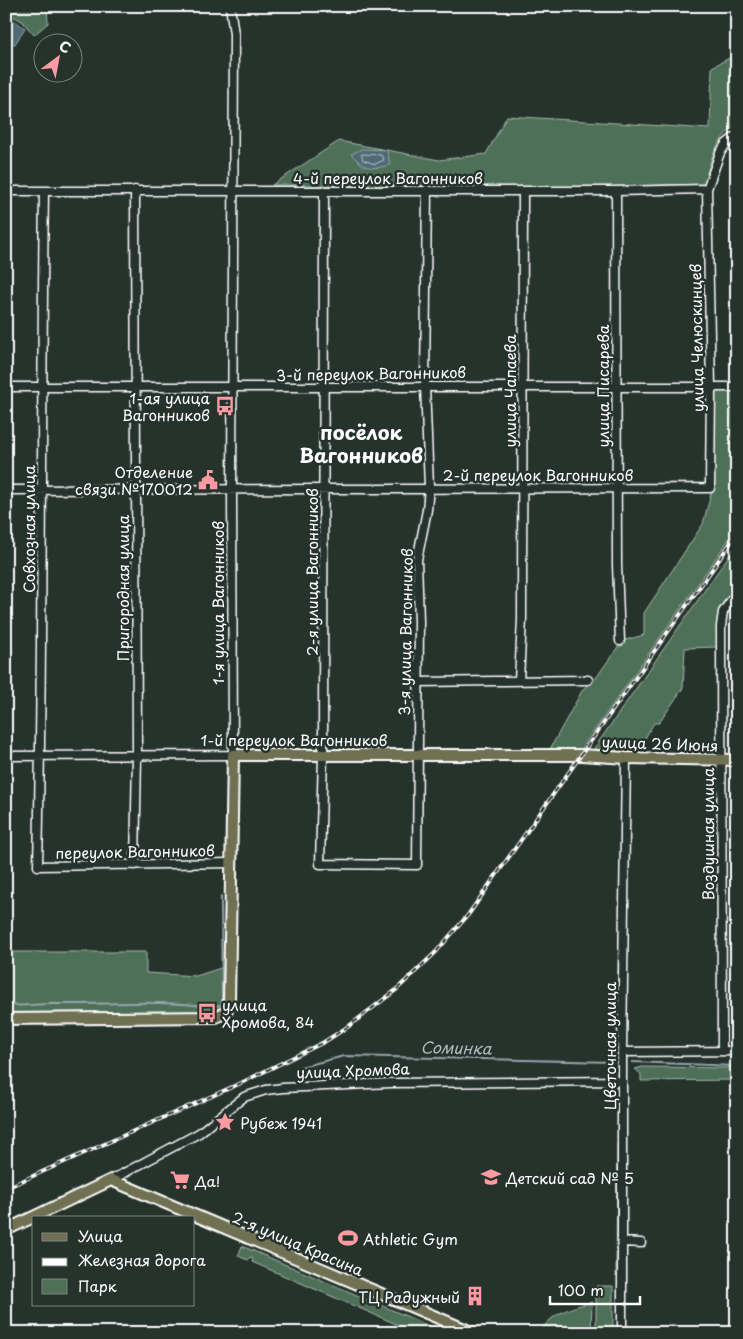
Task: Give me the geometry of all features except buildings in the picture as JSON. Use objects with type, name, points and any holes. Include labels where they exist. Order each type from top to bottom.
[{"type":"main road","name":"1-й переулок Вагонников","points":[[234,755],[582,755]]},
{"type":"main road","name":"1-я улица Вагонников","points":[[6,1019],[216,1017],[225,1013],[229,1004],[234,755]]},
{"type":"main road","name":"улица 26 Июня","points":[[582,755],[626,758],[737,760]]},
{"type":"main road","points":[[35,1216],[111,1180]]},
{"type":"main road","name":"2-я улица Красина","points":[[111,1180],[474,1333]]},
{"type":"main road","points":[[6,1230],[32,1218]]},
{"type":"street","name":"1-я улица Вагонников","points":[[230,6],[234,34],[232,191],[234,755]]},
{"type":"street","points":[[707,189],[720,153],[726,144],[737,135]]},
{"type":"street","name":"4-й переулок Вагонников","points":[[6,191],[616,191],[707,189]]},
{"type":"street","name":"улица Челюскинцев","points":[[707,189],[711,387],[710,488]]},
{"type":"street","name":"Пригородная улица","points":[[135,190],[137,754],[135,865]]},
{"type":"street","name":"3-я улица Вагонников","points":[[320,864],[417,865],[417,560],[427,510],[429,487],[425,386],[427,190]]},
{"type":"street","name":"Совхозная улица","points":[[38,866],[43,619],[41,490],[44,191]]},
{"type":"street","name":"2-я улица Вагонников","points":[[320,864],[324,755],[324,191]]},
{"type":"street","name":"улица Чапаева","points":[[519,681],[522,619],[523,191]]},
{"type":"street","name":"улица Писарева","points":[[616,191],[616,386],[620,641]]},
{"type":"street","name":"3-й переулок Вагонников","points":[[6,387],[325,389],[425,386],[737,387]]},
{"type":"street","name":"2-й переулок Вагонников","points":[[6,490],[135,488],[325,490],[429,487],[522,489],[710,488]]},
{"type":"street","name":"Воздушная улица","points":[[722,1050],[721,626],[723,612],[737,592]]},
{"type":"street","points":[[418,682],[588,680]]},
{"type":"street","name":"1-й переулок Вагонников","points":[[6,756],[234,755]]},
{"type":"street","name":"Цветочная улица","points":[[622,1333],[622,1052],[626,758]]},
{"type":"street","name":"переулок Вагонников","points":[[38,866],[232,863]]},
{"type":"street","points":[[622,1052],[737,1050]]},
{"type":"street","name":"улица Хромова","points":[[111,1180],[199,1133],[244,1097],[266,1090],[390,1083],[622,1081]]},
{"type":"street","points":[[623,1242],[641,1243]]},
{"type":"green space","points":[[6,6],[47,6],[48,23],[38,32],[32,33],[22,21],[6,12]]},
{"type":"green space","points":[[737,54],[737,125],[719,143],[704,184],[597,187],[272,185],[339,141],[439,160],[486,154],[507,116],[710,129],[712,67]]},
{"type":"green space","points":[[713,389],[737,390],[737,528],[580,751],[550,749],[583,689],[596,678],[622,641],[644,635],[644,613],[703,524],[713,486]]},
{"type":"green space","points":[[737,544],[737,587],[720,613],[717,647],[685,648],[683,688],[659,723],[654,723],[636,753],[593,750]]},
{"type":"green space","points":[[620,915],[619,992],[617,998]]},
{"type":"green space","points":[[6,952],[146,952],[146,973],[196,976],[227,966],[225,1008],[213,1013],[6,1015]]},
{"type":"green space","points":[[642,1067],[737,1068],[737,1080],[641,1081],[641,1074],[635,1069]]},
{"type":"green space","points":[[617,1144],[619,1273],[616,1277]]},
{"type":"green space","points":[[242,1246],[446,1333],[417,1333],[252,1262],[253,1259],[250,1257],[248,1260],[238,1256]]},
{"type":"green space","points":[[596,1286],[613,1286],[613,1333],[596,1333]]},
{"type":"green space","points":[[592,1302],[591,1333],[540,1333],[544,1326],[555,1316],[569,1309]]},
{"type":"water","points":[[6,15],[25,28],[15,44],[6,43]]},
{"type":"water","points":[[362,149],[387,150],[390,165],[373,168],[360,163],[351,154]]},
{"type":"waterway","points":[[217,1006],[222,1004],[221,897]]},
{"type":"waterway","points":[[6,1004],[18,1006],[172,1003],[211,1007]]},
{"type":"waterway","name":"Соминка","points":[[301,1067],[344,1056],[612,1062]]},
{"type":"waterway","name":"Соминка","points":[[632,1062],[737,1066]]},
{"type":"railway","points":[[6,1188],[241,1083],[324,1042],[349,1026],[396,990],[435,953],[468,915],[737,534]]},
{"type":"place","name":"1-ая улица Вагонников","points":[[225,406]]},
{"type":"place","name":"Отделение связи №170012","points":[[208,480]]},
{"type":"place","name":"улица Хромова, 84","points":[[207,1013]]},
{"type":"place","name":"Рубеж 1941","points":[[225,1122]]},
{"type":"place","name":"Детский сад № 5","points":[[491,1177]]},
{"type":"place","name":"Да!","points":[[180,1180]]},
{"type":"place","name":"Athletic Gym","points":[[348,1238]]},
{"type":"place","name":"ТЦ Радужный","points":[[475,1296]]},
{"type":"district","name":"посёлок Вагонников","points":[[361,444]]}]
